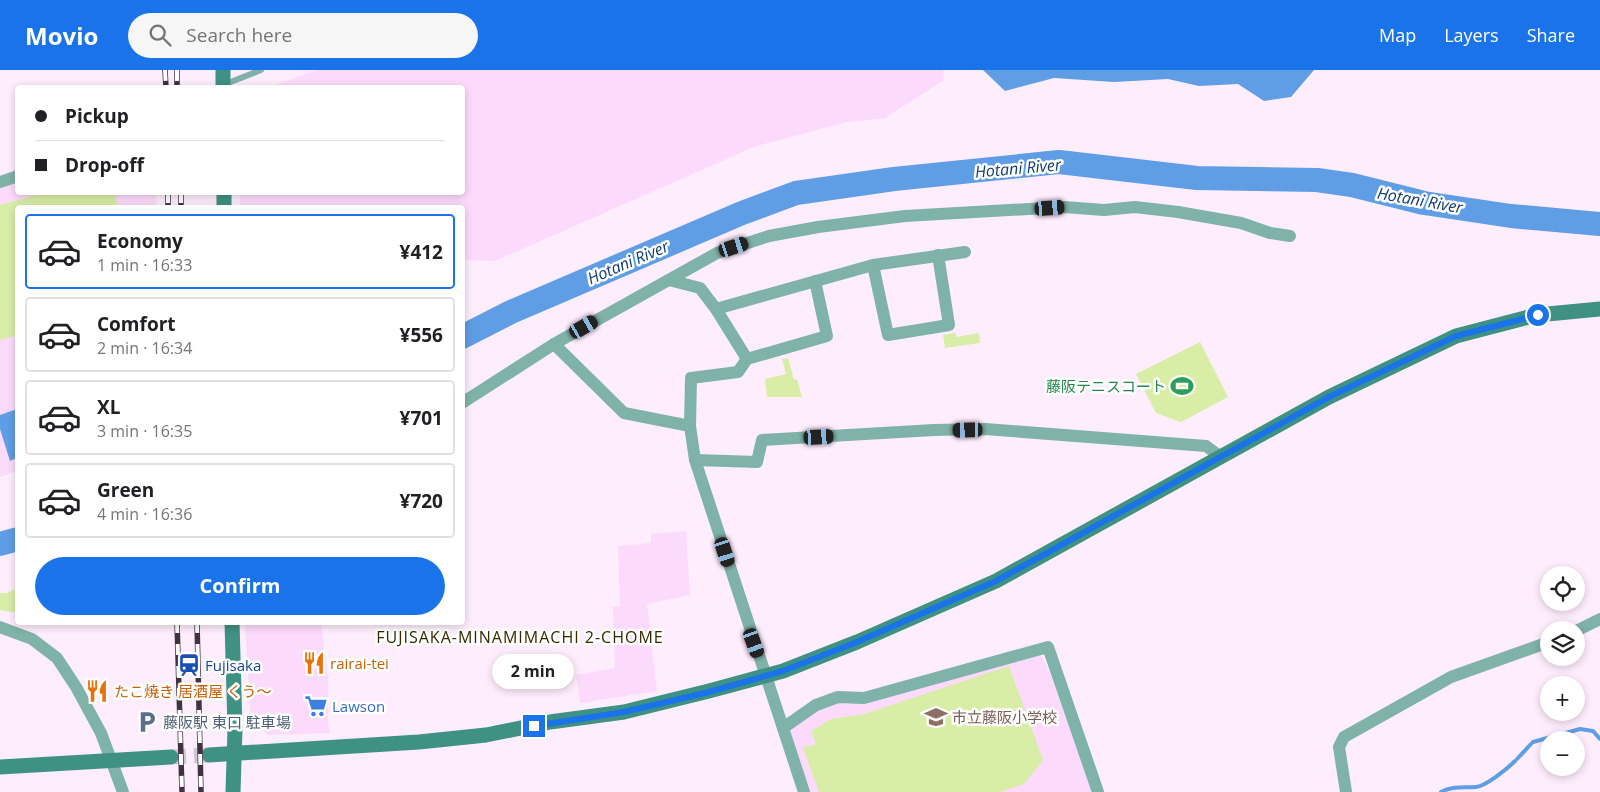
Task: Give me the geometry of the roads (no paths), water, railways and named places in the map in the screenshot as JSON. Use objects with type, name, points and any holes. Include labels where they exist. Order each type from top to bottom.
[{"type":"street","points":[[0,182],[15,177]]},
{"type":"street","points":[[465,401],[554,344],[717,253],[769,236],[818,227],[905,216],[1064,207],[1104,210],[1135,207],[1198,214],[1270,233],[1290,236]]},
{"type":"street","points":[[716,309],[873,264],[965,252]]},
{"type":"street","points":[[873,264],[888,335],[948,325],[938,255]]},
{"type":"street","points":[[670,280],[700,288],[716,309],[747,359]]},
{"type":"street","points":[[804,792],[695,460],[690,426],[690,378],[738,372],[747,359],[827,336],[815,281]]},
{"type":"street","points":[[208,755],[419,742],[486,735],[550,722],[624,712],[709,692],[783,671],[857,642],[996,581],[1329,397],[1456,336],[1538,315],[1600,309]]},
{"type":"street","points":[[554,344],[624,414],[690,426]]},
{"type":"street","points":[[695,460],[758,462],[762,440],[934,430],[985,429],[1206,446],[1221,457]]},
{"type":"street","points":[[1585,626],[1600,619]]},
{"type":"street","points":[[232,625],[233,792]]},
{"type":"street","points":[[0,627],[32,639],[57,658],[76,687],[101,733],[123,792]]},
{"type":"street","points":[[1346,792],[1339,747],[1344,737],[1451,677],[1540,645]]},
{"type":"street","points":[[782,728],[816,705],[838,697],[864,698],[1048,647],[1098,792]]},
{"type":"street","points":[[0,767],[171,757]]},
{"type":"lane","points":[[223,81],[261,70]]},
{"type":"water","points":[[983,70],[1314,70],[1291,97],[1264,101],[1238,84],[1199,86],[1168,79],[1114,82],[1054,78],[1005,91]]},
{"type":"water","points":[[15,410],[15,459],[10,461],[0,429],[0,415]]},
{"type":"waterway","name":"Hotani River","points":[[465,335],[511,312],[742,213],[796,193],[894,179],[1059,162],[1197,178],[1317,180],[1352,185],[1424,203],[1511,216],[1600,224]]},
{"type":"waterway","name":"Hotani River","points":[[0,544],[15,540]]},
{"type":"waterway","points":[[1533,742],[1580,729],[1593,731],[1600,739]]},
{"type":"waterway","points":[[1517,759],[1531,744]]},
{"type":"waterway","points":[[1441,792],[1454,788],[1476,787],[1485,784],[1515,761]]},
{"type":"tunnel","points":[[171,757],[209,755]]},
{"type":"railway","points":[[165,70],[166,85]]},
{"type":"railway","points":[[177,70],[177,85]]},
{"type":"railway","points":[[168,195],[168,205]]},
{"type":"railway","points":[[181,195],[181,205]]},
{"type":"railway","points":[[177,625],[182,792]]},
{"type":"railway","points":[[197,625],[201,792]]},
{"type":"place","name":"藤阪テニスコート","points":[[1182,386]]},
{"type":"place","name":"rairai-tei","points":[[314,663]]},
{"type":"place","name":"Fujisaka","points":[[189,665]]},
{"type":"place","name":"たこ焼き 居酒屋 くう～","points":[[97,691]]},
{"type":"place","name":"Lawson","points":[[316,706]]},
{"type":"place","name":"市立藤阪小学校","points":[[936,717]]},
{"type":"place","name":"藤阪駅 東口 駐車場","points":[[147,722]]},
{"type":"district","name":"FUJISAKA-MINAMIMACHI 2-CHOME","points":[[520,637]]}]
